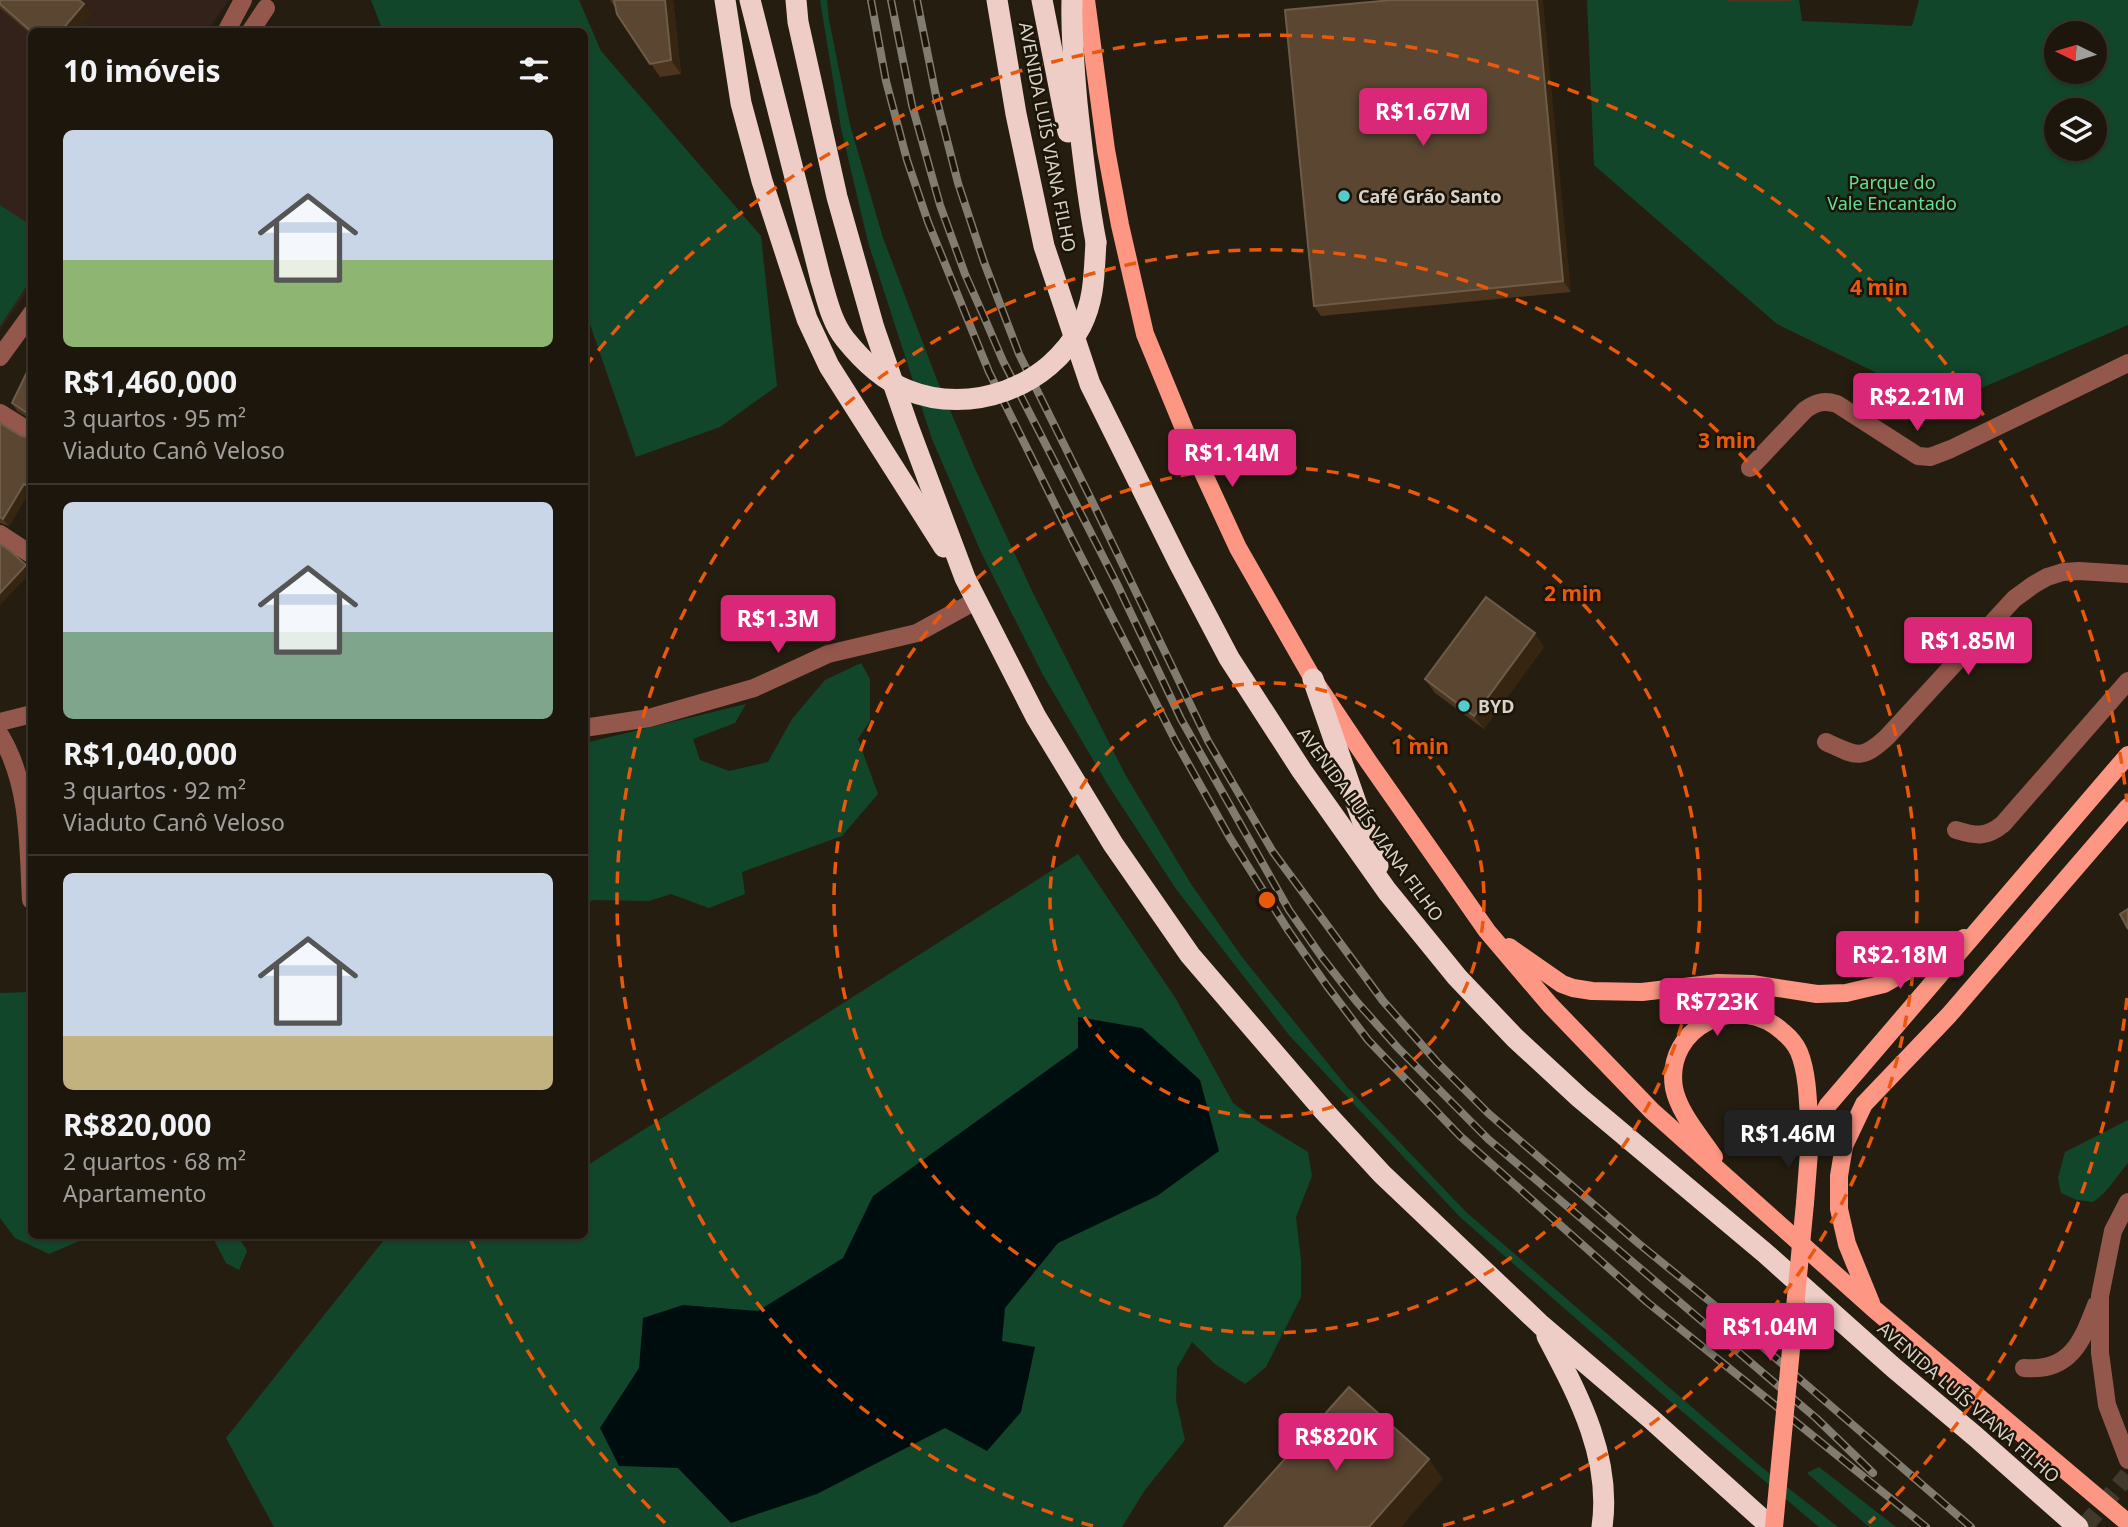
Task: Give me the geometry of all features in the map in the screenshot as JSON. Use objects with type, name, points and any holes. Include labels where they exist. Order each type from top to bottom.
[{"type":"highway","points":[[725,0],[741,103],[762,181],[807,319],[836,377],[965,578]]},
{"type":"highway","points":[[750,0],[829,310],[844,338],[880,374],[906,390],[936,398],[975,399],[1005,392],[1034,379],[1064,351],[1081,326],[1093,295],[1096,242],[1074,66],[1072,0]]},
{"type":"highway","points":[[796,0],[798,22],[837,197],[871,315],[908,426],[965,578],[1036,717],[1114,844],[1190,955],[1382,1174],[1541,1325],[1773,1527]]},
{"type":"highway","name":"AVENIDA LUÍS VIANA FILHO","points":[[998,0],[1016,114],[1044,246],[1090,384],[1229,658],[1302,771],[1387,891],[1457,977],[1515,1038],[1580,1098],[1765,1253],[2078,1527]]},
{"type":"highway","points":[[1042,0],[1071,146],[1090,210]]},
{"type":"highway","points":[[1313,679],[1387,891]]},
{"type":"highway","points":[[1541,1325],[1586,1414],[1598,1449],[1603,1485],[1602,1527]]},
{"type":"main road","name":"AVENIDA LUÍS VIANA FILHO","points":[[1086,0],[1106,150],[1145,334],[1194,453],[1238,548],[1313,679],[1368,761],[1487,931],[1550,1005],[1652,1111],[1874,1309],[2128,1522]]},
{"type":"main road","points":[[1810,1139],[1836,1095],[2128,755]]},
{"type":"main road","points":[[1874,1309],[1847,1244],[1839,1209],[1839,1176],[1844,1146],[1864,1104],[1949,1015],[2128,807]]},
{"type":"main road","points":[[1487,931],[1550,977],[1573,988],[1617,993],[1718,983],[1752,984],[1817,994],[1846,993],[1884,984],[1977,931]]},
{"type":"main road","points":[[1730,1180],[1681,1109],[1674,1088],[1674,1072],[1677,1054],[1689,1034],[1705,1021],[1741,1014],[1775,1025],[1799,1052],[1810,1139],[1773,1527]]},
{"type":"street","points":[[228,28],[243,0]]},
{"type":"street","points":[[253,28],[267,8]]},
{"type":"street","points":[[0,357],[28,318]]},
{"type":"street","points":[[1750,468],[1805,410],[1815,403],[1826,401],[1837,404],[1918,456],[1930,457],[2128,363]]},
{"type":"street","points":[[0,413],[28,430]]},
{"type":"street","points":[[0,534],[28,552]]},
{"type":"street","points":[[1826,742],[1849,752],[1871,752],[2014,599],[2033,584],[2063,572],[2128,574]]},
{"type":"street","points":[[588,727],[649,718],[754,688],[828,654],[917,633],[976,600]]},
{"type":"street","points":[[1956,830],[1980,835],[1993,832],[2003,824],[2128,681]]},
{"type":"street","points":[[0,722],[28,715]]},
{"type":"street","points":[[0,736],[9,752],[26,814],[28,848]]},
{"type":"street","points":[[2024,1368],[2040,1370],[2055,1364],[2072,1354],[2084,1336],[2100,1296],[2113,1231],[2128,1202]]},
{"type":"street","points":[[2100,1296],[2101,1353],[2107,1405],[2127,1460]]},
{"type":"shaded area","points":[[0,0],[229,0],[209,28],[28,28],[28,289],[0,330]]},
{"type":"shaded area","points":[[1078,1017],[1142,1028],[1200,1080],[1219,1151],[1157,1196],[1058,1243],[1005,1308],[1002,1341],[1035,1347],[1021,1412],[987,1451],[945,1428],[817,1494],[731,1523],[678,1468],[619,1466],[600,1428],[639,1368],[643,1318],[683,1305],[758,1311],[843,1258],[873,1196],[1078,1048]]},
{"type":"green space","points":[[371,0],[579,0],[601,51],[761,236],[777,386],[720,427],[636,457],[588,319],[588,28],[382,28]]},
{"type":"green space","points":[[820,0],[827,0],[850,125],[883,238],[937,380],[1034,595],[1126,776],[1191,884],[1242,957],[1347,1087],[1466,1212],[1759,1465],[1838,1527],[1819,1527],[1460,1217],[1289,1035],[1176,889],[1108,785],[1043,675],[981,552],[932,439],[868,242],[841,128]]},
{"type":"green space","name":"Parque do Vale Encantado","points":[[1587,0],[1799,0],[1802,21],[1912,26],[1919,0],[2128,0],[2128,325],[1942,405],[1777,324],[1594,165]]},
{"type":"green space","points":[[0,205],[28,223],[28,284],[0,326]]},
{"type":"green space","points":[[861,663],[870,679],[870,721],[858,739],[878,794],[842,836],[742,872],[745,894],[709,908],[671,894],[649,901],[588,902],[588,742],[746,704],[735,723],[693,739],[700,760],[729,771],[768,762],[792,719],[825,680]]},
{"type":"green space","points":[[1078,854],[1176,999],[1233,1103],[1308,1152],[1312,1176],[1296,1217],[1301,1260],[1301,1297],[1266,1367],[1245,1384],[1215,1364],[1192,1342],[1177,1368],[1176,1400],[1185,1440],[1145,1490],[1122,1527],[274,1527],[226,1438],[384,1240],[588,1239],[588,1165]]},
{"type":"green space","points":[[28,992],[28,1239],[84,1239],[49,1254],[15,1238],[0,1218],[0,993]]},
{"type":"green space","points":[[2128,1120],[2128,1163],[2108,1189],[2093,1202],[2077,1200],[2061,1193],[2058,1178],[2065,1152]]},
{"type":"green space","points":[[214,1239],[240,1239],[247,1251],[239,1270],[226,1263]]},
{"type":"green space","points":[[1819,1467],[1896,1527],[1869,1527],[1807,1473]]},
{"type":"building","points":[[0,0],[79,0],[84,4],[63,28],[28,28],[0,4]]},
{"type":"building","points":[[614,0],[665,0],[671,60],[650,64],[617,14]]},
{"type":"building","points":[[1392,0],[1537,0],[1563,281],[1314,306],[1285,10]]},
{"type":"building","points":[[28,370],[28,413],[12,403]]},
{"type":"building","points":[[0,423],[21,436],[28,437],[28,486],[24,484],[3,519],[0,517]]},
{"type":"building","points":[[0,544],[26,565],[0,593]]},
{"type":"building","points":[[1486,597],[1535,633],[1474,716],[1425,679]]},
{"type":"building","points":[[2128,909],[2128,929],[2120,914]]},
{"type":"building","points":[[1349,1387],[1429,1459],[1369,1527],[1224,1527]]},
{"type":"tunnel","points":[[2084,1527],[2128,1475]]},
{"type":"railway","points":[[871,0],[886,81],[907,160],[928,222],[989,372],[1176,742],[1230,838],[1288,930],[1368,1040],[1460,1136],[1647,1302],[1926,1527]]},
{"type":"railway","points":[[891,0],[912,105],[940,205],[965,274],[1003,361],[1117,584],[1181,719],[1289,910],[1357,1002],[1398,1048],[1488,1139],[1816,1418],[1873,1473]]},
{"type":"railway","points":[[917,0],[937,101],[958,183],[1019,354],[1208,741],[1273,852],[1383,1001],[1437,1062],[1488,1113],[1971,1527]]},
{"type":"place","name":"Café Grão Santo","points":[[1344,196]]},
{"type":"place","name":"BYD","points":[[1464,706]]}]
